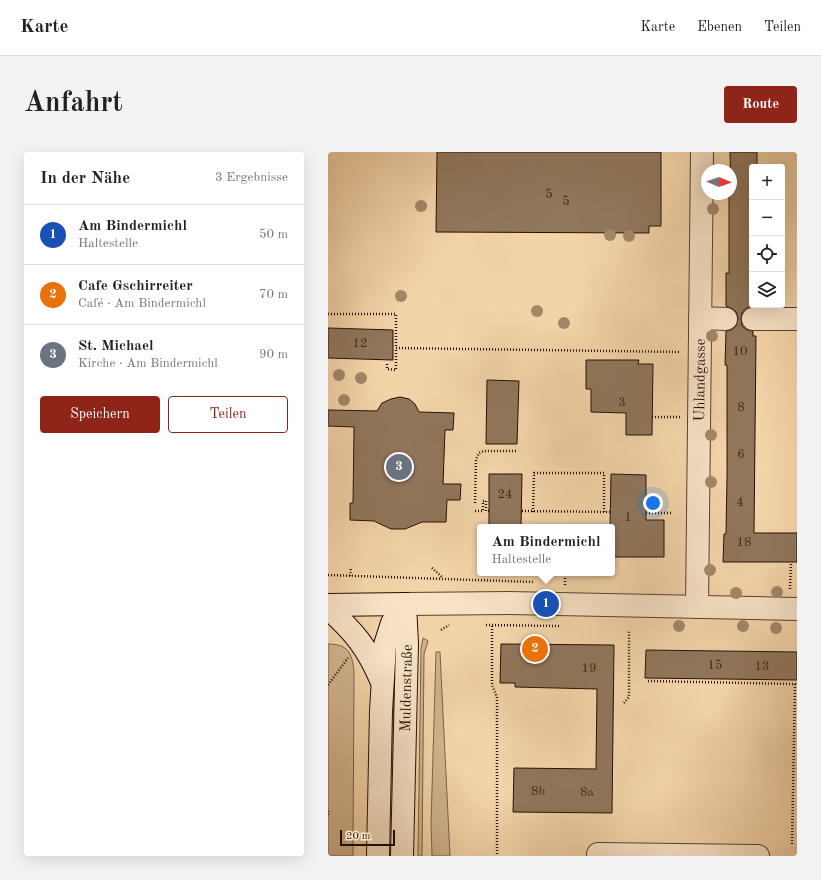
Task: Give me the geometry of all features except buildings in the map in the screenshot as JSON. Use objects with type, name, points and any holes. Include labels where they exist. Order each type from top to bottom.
[{"type":"street","name":"Uhlandgasse","points":[[697,607],[702,152]]},
{"type":"street","points":[[700,318],[726,319]]},
{"type":"street","points":[[753,319],[797,319]]},
{"type":"street","points":[[328,606],[495,603],[697,607],[793,599]]},
{"type":"street","name":"Muldenstraße","points":[[378,856],[382,682],[385,644],[388,631],[405,604]]},
{"type":"street","name":"Muldenstraße","points":[[402,856],[407,644],[405,604]]},
{"type":"street","name":"Muldenstraße","points":[[328,606],[366,649],[382,682]]},
{"type":"street","points":[[598,854],[758,856]]},
{"type":"path","points":[[328,314],[396,314],[396,370],[387,369],[388,364]]},
{"type":"path","points":[[396,348],[685,352]]},
{"type":"path","points":[[652,416],[685,417]]},
{"type":"path","points":[[475,503],[476,459],[479,453],[484,451],[518,451]]},
{"type":"path","points":[[534,512],[534,473],[604,474],[604,512]]},
{"type":"path","points":[[475,511],[483,511],[483,501],[486,501],[486,511],[489,511]]},
{"type":"path","points":[[522,511],[611,512]]},
{"type":"path","points":[[646,513],[671,513]]},
{"type":"path","points":[[791,562],[793,599]]},
{"type":"path","points":[[350,576],[351,568]]},
{"type":"path","points":[[432,568],[443,578]]},
{"type":"path","points":[[565,576],[565,585]]},
{"type":"path","points":[[441,630],[453,623]]},
{"type":"path","points":[[485,625],[557,626]]},
{"type":"path","points":[[492,626],[492,685],[497,698],[497,856]]},
{"type":"path","points":[[624,703],[629,697],[629,631]]},
{"type":"path","points":[[328,685],[350,653]]},
{"type":"path","points":[[648,681],[795,684],[792,846]]},
{"type":"path","points":[[328,811],[328,816]]},
{"type":"shaded area","points":[[423,638],[428,641],[424,654],[422,856],[418,856],[421,649]]},
{"type":"shaded area","points":[[394,641],[392,856],[387,856],[390,666]]},
{"type":"shaded area","points":[[328,644],[335,644],[348,651],[352,659],[354,671],[353,856],[328,856]]},
{"type":"shaded area","points":[[436,652],[440,652],[450,856],[432,856],[431,824]]},
{"type":"place","name":"St. Michael","points":[[399,467]]},
{"type":"place","name":"Am Bindermichl","points":[[546,604]]},
{"type":"place","name":"Cafe Gschirreiter","points":[[535,649]]}]
